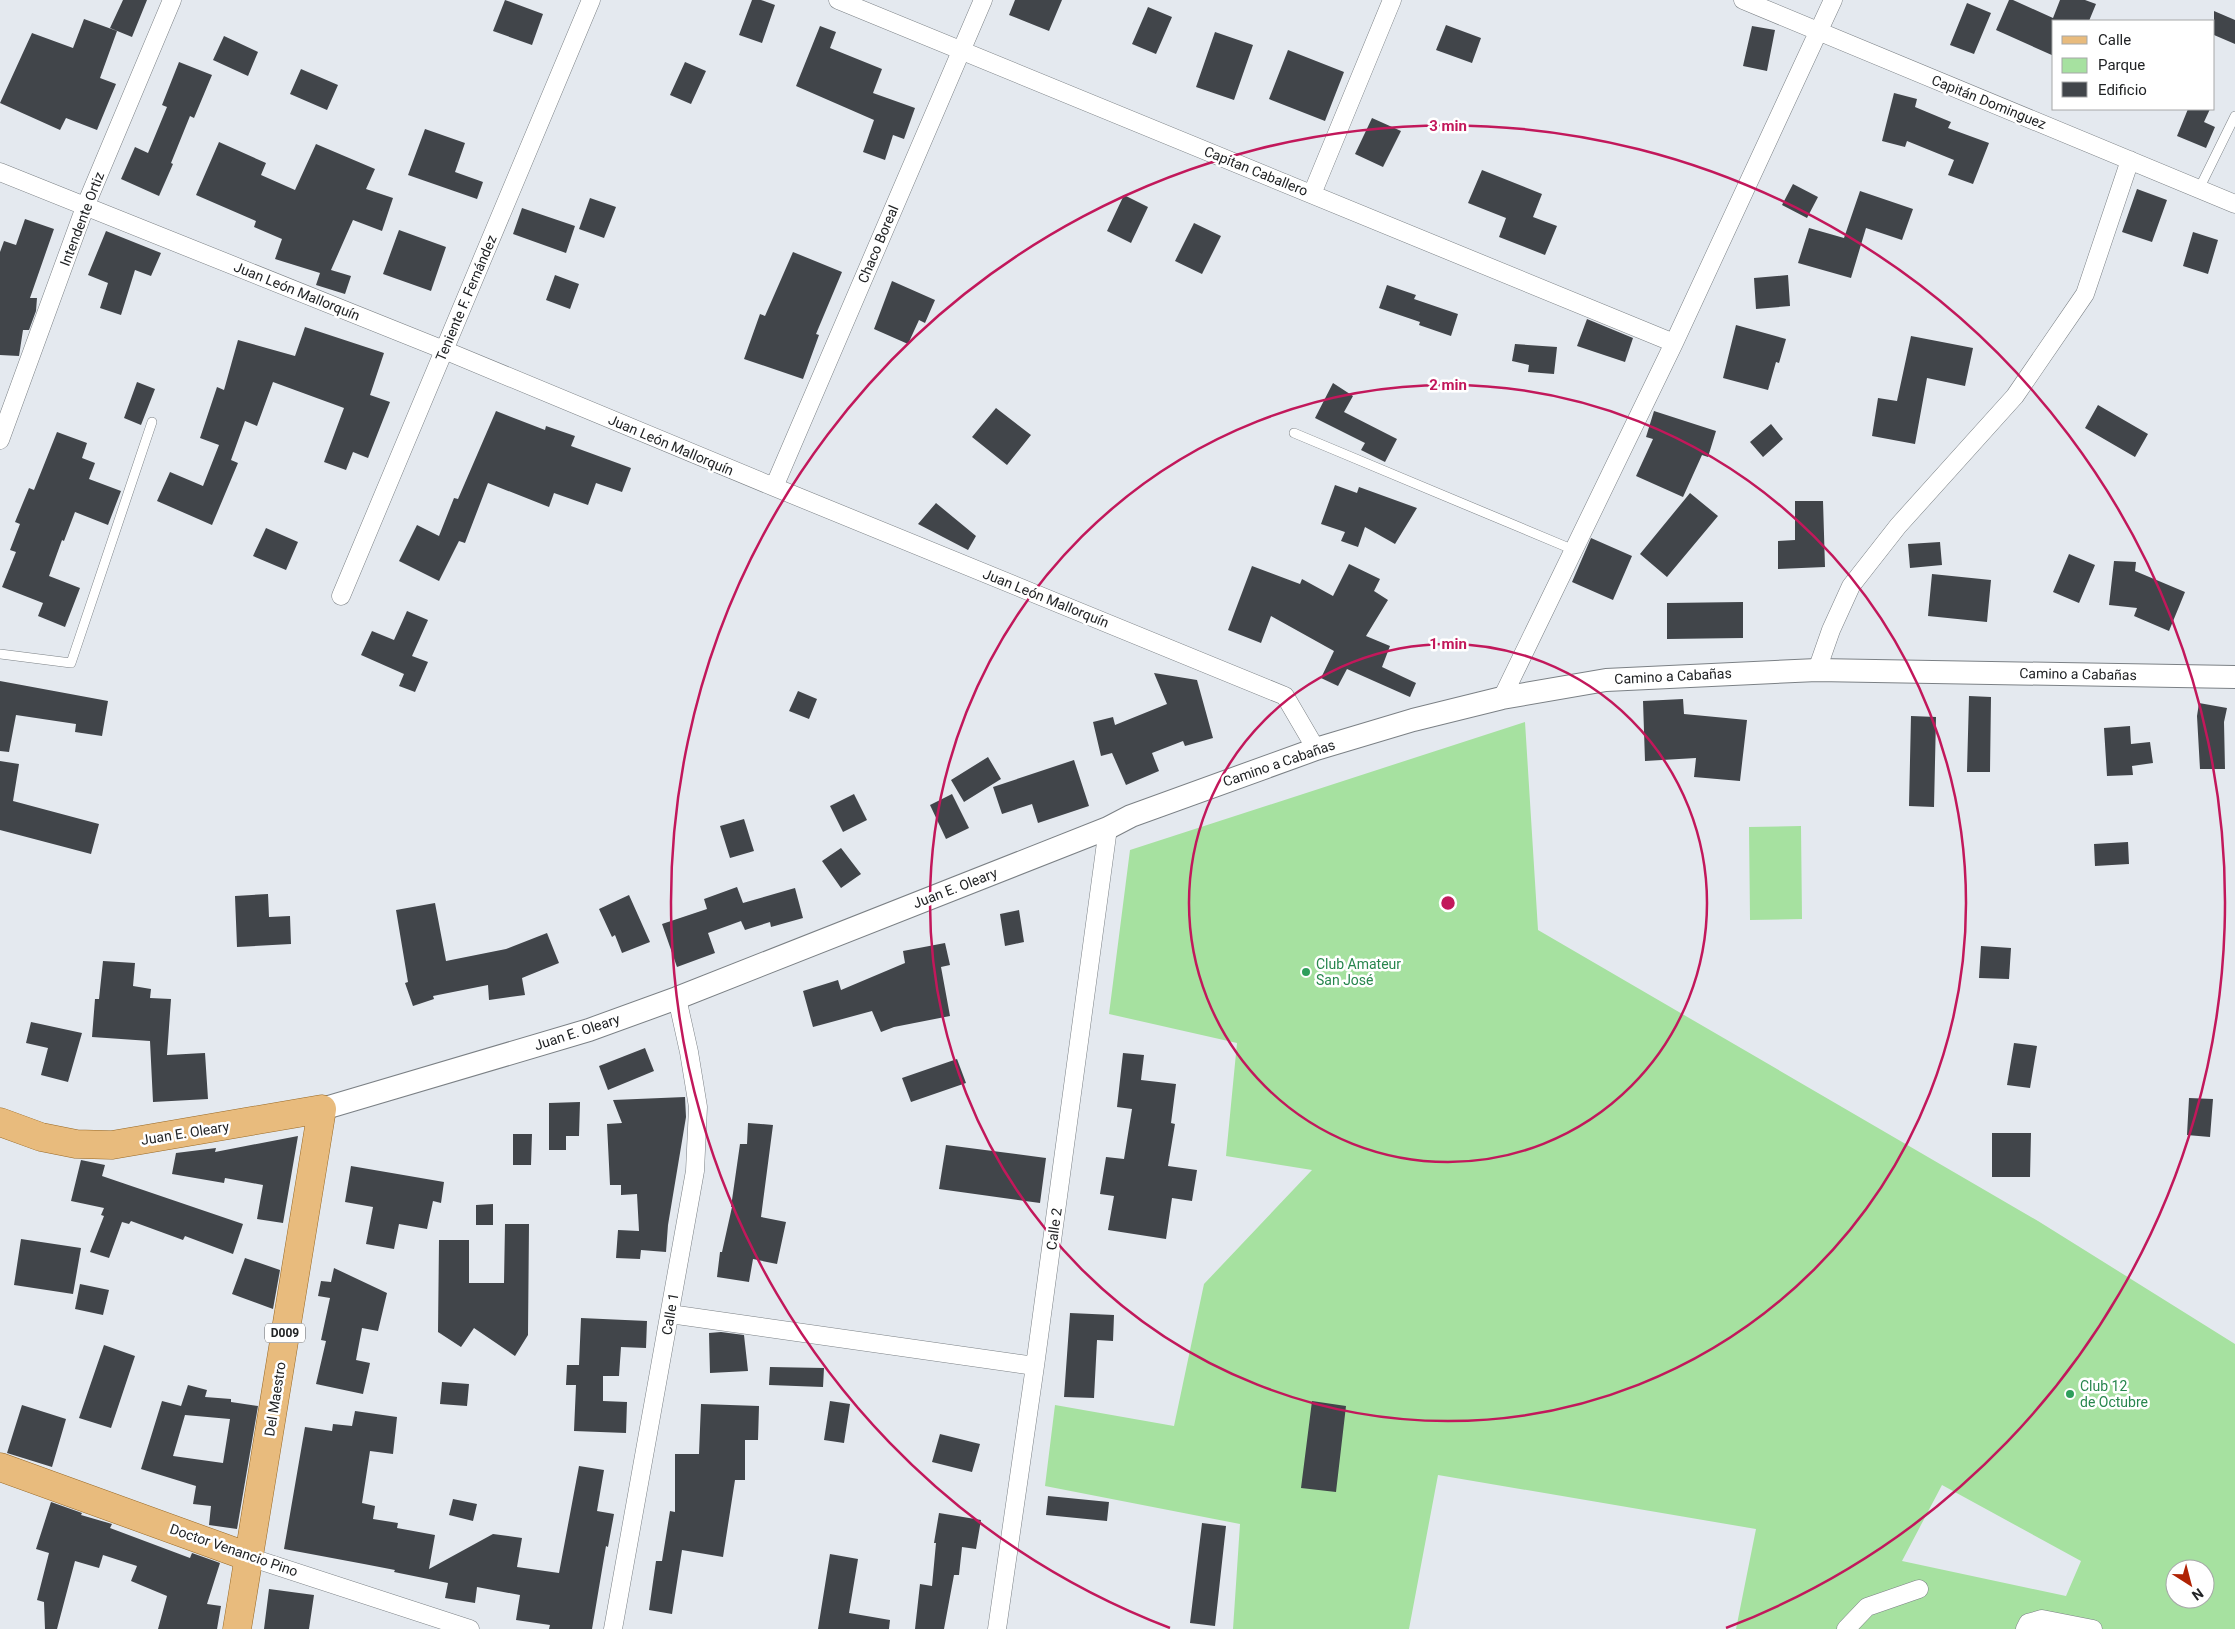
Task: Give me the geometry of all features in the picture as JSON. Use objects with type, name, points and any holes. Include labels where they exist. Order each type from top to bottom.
[{"type":"main road","name":"Juan E. Oleary","points":[[0,1122],[41,1137],[67,1142],[112,1145],[322,1109]]},
{"type":"main road","name":"Del Maestro","points":[[237,1629],[322,1109]]},
{"type":"main road","name":"Doctor Venancio Pino","points":[[0,1467],[249,1557]]},
{"type":"street","name":"Intendente Ortiz","points":[[0,440],[85,206],[172,0]]},
{"type":"street","name":"Teniente F. Fernández","points":[[341,596],[591,0]]},
{"type":"street","name":"Capitan Caballero","points":[[838,0],[1674,343]]},
{"type":"street","name":"Chaco Boreal","points":[[774,487],[983,0]]},
{"type":"street","points":[[1312,194],[1392,0]]},
{"type":"street","name":"Capitán Dominguez","points":[[1744,0],[2235,204]]},
{"type":"street","points":[[1502,698],[1674,343],[1833,0]]},
{"type":"street","points":[[1817,670],[1831,630],[1851,586],[1898,526],[2015,396],[2085,294],[2130,160]]},
{"type":"street","name":"Juan León Mallorquín","points":[[0,172],[444,350],[1285,696],[1316,749]]},
{"type":"street","name":"Camino a Cabañas","points":[[1130,816],[1316,749],[1413,720],[1502,698],[1606,680],[1817,670],[2235,677]]},
{"type":"street","name":"Juan E. Oleary","points":[[322,1109],[590,1030],[677,998],[1108,828],[1130,816]]},
{"type":"street","name":"Calle 2","points":[[997,1629],[1035,1366],[1108,828]]},
{"type":"street","name":"Calle 1","points":[[613,1629],[695,1170],[698,1107],[689,1052],[677,998]]},
{"type":"street","points":[[670,1314],[1035,1366]]},
{"type":"street","name":"Doctor Venancio Pino","points":[[249,1557],[470,1629]]},
{"type":"street","points":[[1846,1629],[1867,1607],[1919,1588]]},
{"type":"street","points":[[2025,1629],[2028,1623],[2042,1619],[2093,1629]]},
{"type":"lane","points":[[2199,189],[2235,116]]},
{"type":"lane","points":[[0,654],[71,663],[152,422]]},
{"type":"lane","points":[[1294,433],[1574,550]]},
{"type":"green space","points":[[1525,722],[1538,930],[2038,1221],[2235,1344],[2235,1629],[1736,1629],[1756,1529],[1438,1475],[1409,1629],[1233,1629],[1240,1524],[1045,1486],[1055,1405],[1174,1426],[1204,1284],[1312,1170],[1226,1156],[1237,1043],[1109,1014],[1130,850]],"holes":[[[1942,1485],[2081,1561],[2066,1596],[1902,1561]]]},
{"type":"green space","points":[[1801,826],[1802,919],[1750,920],[1749,827]]},
{"type":"building","points":[[123,0],[147,0],[132,37],[110,28]]},
{"type":"building","points":[[505,0],[543,14],[532,45],[493,31]]},
{"type":"building","points":[[752,0],[761,0],[775,5],[762,43],[739,35]]},
{"type":"building","points":[[1015,0],[1062,0],[1049,31],[1009,15]]},
{"type":"building","points":[[2009,0],[2013,0],[2053,18],[2060,0],[2085,0],[2096,4],[2089,20],[2052,20],[2052,55],[1996,30]]},
{"type":"building","points":[[1967,3],[1991,13],[1974,54],[1950,45]]},
{"type":"building","points":[[1148,7],[1172,17],[1156,54],[1132,44]]},
{"type":"building","points":[[2214,11],[2235,20],[2235,44],[2215,35]]},
{"type":"building","points":[[84,19],[117,31],[100,78],[116,84],[97,130],[66,118],[60,130],[0,103],[32,33],[73,48]]},
{"type":"building","points":[[1446,25],[1481,38],[1472,63],[1436,50]]},
{"type":"building","points":[[820,26],[836,32],[830,48],[882,69],[873,93],[915,108],[904,139],[893,135],[885,160],[863,152],[874,120],[796,86]]},
{"type":"building","points":[[1752,26],[1775,30],[1767,71],[1743,66]]},
{"type":"building","points":[[1215,32],[1253,45],[1234,100],[1196,87]]},
{"type":"building","points":[[224,36],[258,52],[248,76],[213,60]]},
{"type":"building","points":[[1288,50],[1344,72],[1325,121],[1269,99]]},
{"type":"building","points":[[179,62],[212,75],[194,118],[190,116],[159,196],[121,179],[135,147],[148,153],[167,107],[162,105]]},
{"type":"building","points":[[685,62],[706,71],[691,104],[670,95]]},
{"type":"building","points":[[301,69],[338,85],[327,110],[290,94]]},
{"type":"building","points":[[1894,93],[1917,99],[1915,107],[1951,122],[1948,128],[1989,143],[1973,184],[1948,175],[1954,160],[1907,141],[1905,147],[1882,141]]},
{"type":"building","points":[[2188,110],[2210,110],[2204,122],[2215,127],[2206,148],[2177,136]]},
{"type":"building","points":[[1372,118],[1401,131],[1383,167],[1355,154]]},
{"type":"building","points":[[425,129],[465,143],[455,172],[483,182],[477,199],[408,175]]},
{"type":"building","points":[[219,142],[266,163],[261,175],[295,190],[316,144],[375,169],[366,189],[393,198],[382,231],[353,220],[331,270],[351,276],[345,294],[316,285],[320,273],[275,259],[282,239],[254,227],[256,221],[196,195]]},
{"type":"building","points":[[1482,170],[1542,194],[1533,217],[1557,226],[1545,255],[1499,237],[1506,218],[1468,203]]},
{"type":"building","points":[[1793,184],[1818,197],[1807,218],[1782,205]]},
{"type":"building","points":[[2137,189],[2167,200],[2152,242],[2122,232]]},
{"type":"building","points":[[1860,191],[1913,209],[1902,240],[1866,228],[1851,278],[1798,263],[1809,228],[1844,238]]},
{"type":"building","points":[[1124,195],[1148,207],[1131,243],[1107,231]]},
{"type":"building","points":[[590,198],[616,207],[604,238],[579,229]]},
{"type":"building","points":[[522,208],[575,226],[566,253],[513,234]]},
{"type":"building","points":[[25,219],[54,229],[30,298],[37,298],[36,311],[29,330],[23,330],[19,356],[0,355],[0,252],[4,241],[16,245]]},
{"type":"building","points":[[1194,223],[1221,236],[1202,274],[1175,261]]},
{"type":"building","points":[[399,230],[446,247],[431,291],[383,274]]},
{"type":"building","points":[[106,231],[161,253],[151,276],[135,270],[121,315],[100,308],[108,283],[88,275]]},
{"type":"building","points":[[2193,232],[2218,240],[2208,274],[2183,266]]},
{"type":"building","points":[[793,252],[842,272],[816,334],[819,335],[803,379],[744,359],[760,314],[765,316]]},
{"type":"building","points":[[555,275],[579,284],[570,309],[546,300]]},
{"type":"building","points":[[1788,275],[1790,306],[1756,309],[1754,278]]},
{"type":"building","points":[[892,281],[935,300],[925,323],[919,320],[908,344],[874,329]]},
{"type":"building","points":[[1387,285],[1416,295],[1414,299],[1458,314],[1451,336],[1419,325],[1420,322],[1379,308]]},
{"type":"building","points":[[1587,319],[1633,338],[1625,362],[1577,346]]},
{"type":"building","points":[[1736,325],[1786,339],[1779,363],[1776,362],[1768,390],[1723,378]]},
{"type":"building","points":[[305,327],[384,353],[370,395],[390,402],[368,458],[353,452],[346,470],[324,462],[344,408],[273,382],[257,426],[245,421],[231,460],[238,463],[212,525],[157,501],[170,472],[203,486],[219,445],[200,438],[217,387],[224,390],[238,340],[295,356]]},
{"type":"building","points":[[1911,336],[1973,348],[1965,386],[1927,378],[1915,444],[1872,436],[1878,398],[1897,401]]},
{"type":"building","points":[[1515,344],[1557,347],[1554,374],[1528,372],[1529,365],[1512,361]]},
{"type":"building","points":[[137,382],[155,389],[141,425],[124,418]]},
{"type":"building","points":[[1333,383],[1353,396],[1344,412],[1397,439],[1385,462],[1361,450],[1365,443],[1315,418]]},
{"type":"building","points":[[2098,405],[2148,434],[2135,457],[2085,428]]},
{"type":"building","points":[[996,408],[1031,435],[1007,465],[972,437]]},
{"type":"building","points":[[496,411],[545,430],[546,426],[575,436],[571,446],[631,468],[622,492],[596,483],[588,505],[554,493],[549,507],[488,483],[465,543],[459,541],[439,581],[399,561],[417,525],[439,536],[454,498],[458,499]]},
{"type":"building","points":[[1654,411],[1716,431],[1708,457],[1702,455],[1683,497],[1636,476],[1653,439],[1646,437]]},
{"type":"building","points":[[1771,424],[1783,439],[1763,457],[1750,442]]},
{"type":"building","points":[[57,432],[87,443],[82,458],[95,463],[89,479],[121,491],[108,525],[75,512],[64,541],[62,540],[49,576],[80,588],[65,627],[38,616],[43,603],[2,587],[16,552],[10,550],[20,524],[15,522],[29,488],[34,490]]},
{"type":"building","points":[[1335,485],[1357,493],[1359,487],[1417,508],[1395,544],[1365,527],[1358,547],[1341,541],[1345,532],[1321,524]]},
{"type":"building","points":[[1690,493],[1718,516],[1667,577],[1640,554]]},
{"type":"building","points":[[1795,501],[1823,501],[1825,567],[1778,569],[1778,541],[1795,540]]},
{"type":"building","points":[[936,503],[976,536],[968,550],[918,524]]},
{"type":"building","points":[[266,528],[298,542],[286,570],[253,556]]},
{"type":"building","points":[[1591,538],[1632,556],[1613,600],[1572,582]]},
{"type":"building","points":[[1940,542],[1942,565],[1910,568],[1908,544]]},
{"type":"building","points":[[2069,554],[2095,565],[2079,603],[2053,592]]},
{"type":"building","points":[[2114,561],[2136,562],[2135,571],[2185,592],[2169,631],[2134,616],[2137,608],[2109,605]]},
{"type":"building","points":[[1349,564],[1380,579],[1374,591],[1388,600],[1366,636],[1390,646],[1382,667],[1416,683],[1410,697],[1347,669],[1338,686],[1321,678],[1334,651],[1271,616],[1261,643],[1228,630],[1252,566],[1300,584],[1302,579],[1333,596]]},
{"type":"building","points":[[1932,574],[1991,580],[1987,622],[1928,616]]},
{"type":"building","points":[[1743,602],[1743,638],[1667,639],[1667,603]]},
{"type":"building","points":[[407,611],[428,620],[412,656],[428,662],[415,692],[399,686],[404,674],[361,655],[372,631],[394,640]]},
{"type":"building","points":[[1154,673],[1197,680],[1213,738],[1185,746],[1183,741],[1152,753],[1159,771],[1126,785],[1112,753],[1101,756],[1093,722],[1113,717],[1115,725],[1167,704]]},
{"type":"building","points":[[0,681],[108,701],[102,736],[75,732],[76,724],[16,715],[9,752],[0,751]]},
{"type":"building","points":[[798,691],[817,699],[809,719],[789,711]]},
{"type":"building","points":[[1969,696],[1991,697],[1990,772],[1967,772]]},
{"type":"building","points":[[1683,699],[1684,714],[1747,720],[1740,781],[1694,777],[1696,758],[1645,761],[1643,701]]},
{"type":"building","points":[[2199,703],[2227,708],[2224,722],[2225,769],[2200,769],[2197,716]]},
{"type":"building","points":[[1911,716],[1936,717],[1934,807],[1909,806]]},
{"type":"building","points":[[2130,726],[2131,744],[2150,742],[2153,763],[2132,766],[2133,775],[2107,776],[2104,728]]},
{"type":"building","points":[[988,757],[1001,779],[964,802],[951,780]]},
{"type":"building","points":[[1074,760],[1089,806],[1038,823],[1032,804],[1002,814],[993,787]]},
{"type":"building","points":[[0,761],[19,764],[13,801],[99,824],[91,854],[0,830]]},
{"type":"building","points":[[854,794],[867,820],[843,832],[830,806]]},
{"type":"building","points":[[952,794],[969,828],[946,839],[930,805]]},
{"type":"building","points":[[744,819],[754,851],[730,858],[720,826]]},
{"type":"building","points":[[2128,842],[2129,864],[2095,866],[2094,844]]},
{"type":"building","points":[[841,848],[861,874],[841,888],[822,861]]},
{"type":"building","points":[[737,887],[743,903],[795,888],[803,918],[771,927],[770,922],[745,930],[741,921],[708,933],[715,953],[677,967],[662,924],[707,909],[704,899]]},
{"type":"building","points":[[268,894],[269,917],[290,916],[291,944],[237,947],[235,896]]},
{"type":"building","points":[[629,895],[650,942],[622,953],[615,935],[612,937],[599,909]]},
{"type":"building","points":[[435,903],[446,961],[506,949],[547,933],[559,963],[522,978],[525,995],[489,1000],[488,985],[433,996],[434,999],[413,1006],[405,983],[408,982],[396,910]]},
{"type":"building","points":[[1019,910],[1024,942],[1005,946],[1000,914]]},
{"type":"building","points":[[945,943],[950,965],[941,967],[950,1016],[894,1027],[881,1032],[872,1011],[813,1027],[803,991],[838,980],[841,990],[905,963],[903,951]]},
{"type":"building","points":[[1981,946],[2011,948],[2009,979],[1979,978]]},
{"type":"building","points":[[103,961],[135,963],[133,986],[151,989],[150,998],[171,999],[167,1055],[205,1053],[208,1099],[153,1102],[150,1041],[92,1037],[95,999],[99,999]]},
{"type":"building","points":[[31,1022],[82,1033],[68,1082],[41,1075],[48,1048],[26,1043]]},
{"type":"building","points":[[2014,1043],[2037,1046],[2030,1088],[2007,1085]]},
{"type":"building","points":[[645,1048],[654,1071],[608,1090],[599,1066]]},
{"type":"building","points":[[1123,1053],[1144,1055],[1141,1080],[1176,1084],[1171,1123],[1175,1124],[1168,1166],[1197,1170],[1192,1201],[1172,1198],[1166,1239],[1108,1230],[1114,1196],[1100,1194],[1106,1157],[1124,1159],[1132,1109],[1117,1107]]},
{"type":"building","points":[[957,1059],[966,1083],[911,1102],[902,1078]]},
{"type":"building","points":[[685,1097],[686,1117],[668,1225],[666,1252],[641,1250],[640,1259],[616,1258],[618,1230],[639,1231],[637,1194],[621,1195],[621,1185],[610,1185],[607,1124],[622,1123],[613,1100]]},
{"type":"building","points":[[2189,1098],[2213,1099],[2210,1137],[2187,1135]]},
{"type":"building","points":[[580,1102],[579,1136],[566,1136],[566,1150],[549,1150],[549,1103]]},
{"type":"building","points":[[748,1123],[773,1125],[761,1217],[786,1222],[777,1264],[753,1259],[749,1282],[717,1277],[720,1252],[722,1252],[732,1207],[740,1144],[747,1144]]},
{"type":"building","points":[[1992,1133],[2031,1133],[2030,1177],[1992,1177]]},
{"type":"building","points":[[513,1134],[532,1134],[531,1165],[513,1165]]},
{"type":"building","points":[[298,1136],[283,1223],[257,1219],[263,1185],[225,1178],[224,1183],[172,1174],[176,1153],[216,1148],[215,1152]]},
{"type":"building","points":[[946,1145],[1046,1158],[1040,1203],[939,1189]]},
{"type":"building","points":[[81,1160],[105,1165],[102,1176],[243,1224],[233,1254],[185,1236],[183,1240],[131,1221],[129,1224],[122,1222],[109,1258],[90,1252],[104,1216],[101,1215],[104,1208],[71,1201]]},
{"type":"building","points":[[351,1166],[444,1182],[441,1203],[433,1201],[427,1229],[399,1224],[394,1249],[366,1244],[373,1207],[345,1202]]},
{"type":"building","points":[[493,1204],[493,1225],[476,1225],[476,1205]]},
{"type":"building","points":[[505,1224],[529,1224],[528,1335],[515,1356],[474,1328],[461,1347],[438,1332],[439,1240],[469,1240],[469,1283],[504,1283]]},
{"type":"building","points":[[21,1239],[81,1248],[73,1294],[14,1285]]},
{"type":"building","points":[[245,1258],[280,1270],[273,1309],[232,1294]]},
{"type":"building","points":[[334,1268],[387,1293],[378,1331],[362,1328],[356,1360],[370,1363],[363,1394],[316,1384],[326,1341],[321,1340],[330,1298],[318,1296],[321,1281],[331,1282]]},
{"type":"building","points":[[80,1284],[109,1290],[103,1315],[75,1309]]},
{"type":"building","points":[[1070,1313],[1114,1315],[1113,1341],[1097,1340],[1094,1398],[1064,1397]]},
{"type":"building","points":[[581,1318],[647,1321],[646,1348],[621,1347],[619,1376],[603,1376],[603,1401],[627,1402],[626,1433],[574,1431],[576,1385],[566,1385],[567,1365],[579,1365]]},
{"type":"building","points":[[721,1332],[744,1335],[748,1371],[710,1373],[709,1333]]},
{"type":"building","points":[[104,1345],[135,1356],[111,1428],[79,1418]]},
{"type":"building","points":[[770,1367],[824,1368],[823,1387],[769,1385]]},
{"type":"building","points":[[442,1382],[469,1384],[467,1406],[440,1404]]},
{"type":"building","points":[[188,1385],[207,1390],[205,1397],[231,1399],[231,1402],[258,1406],[237,1529],[209,1525],[211,1506],[193,1504],[196,1486],[141,1469],[162,1401],[181,1406]],"holes":[[[185,1415],[230,1419],[223,1463],[173,1456]]]},
{"type":"building","points":[[830,1401],[850,1404],[844,1443],[824,1440]]},
{"type":"building","points":[[1312,1401],[1346,1406],[1336,1492],[1301,1488]]},
{"type":"building","points":[[701,1404],[759,1406],[758,1440],[745,1440],[745,1480],[735,1480],[723,1557],[682,1550],[672,1614],[649,1610],[656,1561],[662,1561],[670,1511],[675,1512],[675,1454],[699,1454]]},
{"type":"building","points":[[22,1405],[66,1419],[52,1467],[7,1453]]},
{"type":"building","points":[[355,1411],[397,1417],[393,1454],[370,1451],[362,1503],[375,1506],[373,1519],[398,1523],[397,1528],[435,1535],[429,1569],[493,1534],[522,1538],[517,1567],[559,1573],[579,1466],[604,1470],[597,1511],[614,1514],[608,1547],[606,1546],[592,1629],[549,1629],[550,1625],[516,1620],[520,1595],[477,1587],[475,1603],[445,1598],[448,1583],[394,1572],[395,1570],[284,1549],[305,1427],[332,1431],[333,1424],[352,1426]]},
{"type":"building","points":[[940,1434],[980,1444],[972,1472],[932,1462]]},
{"type":"building","points":[[1048,1496],[1109,1502],[1107,1521],[1046,1515]]},
{"type":"building","points":[[453,1499],[477,1504],[473,1521],[449,1515]]},
{"type":"building","points":[[51,1502],[82,1513],[81,1515],[112,1524],[110,1528],[190,1558],[192,1553],[220,1563],[207,1604],[221,1606],[217,1629],[158,1629],[167,1596],[131,1581],[137,1566],[103,1555],[99,1568],[75,1561],[57,1629],[45,1629],[44,1602],[37,1600],[49,1553],[36,1549]]},
{"type":"building","points":[[939,1513],[981,1520],[976,1549],[962,1547],[959,1575],[954,1575],[944,1629],[915,1629],[920,1584],[932,1586],[936,1543],[934,1543]]},
{"type":"building","points":[[1202,1523],[1226,1526],[1215,1626],[1190,1623]]},
{"type":"building","points":[[830,1554],[858,1559],[849,1613],[890,1620],[889,1629],[818,1629]]},
{"type":"building","points":[[269,1589],[314,1595],[309,1629],[264,1629]]},
{"type":"place","name":"Club Amateur San José","points":[[1306,972]]},
{"type":"place","name":"Club 12 de Octubre","points":[[2070,1394]]}]
